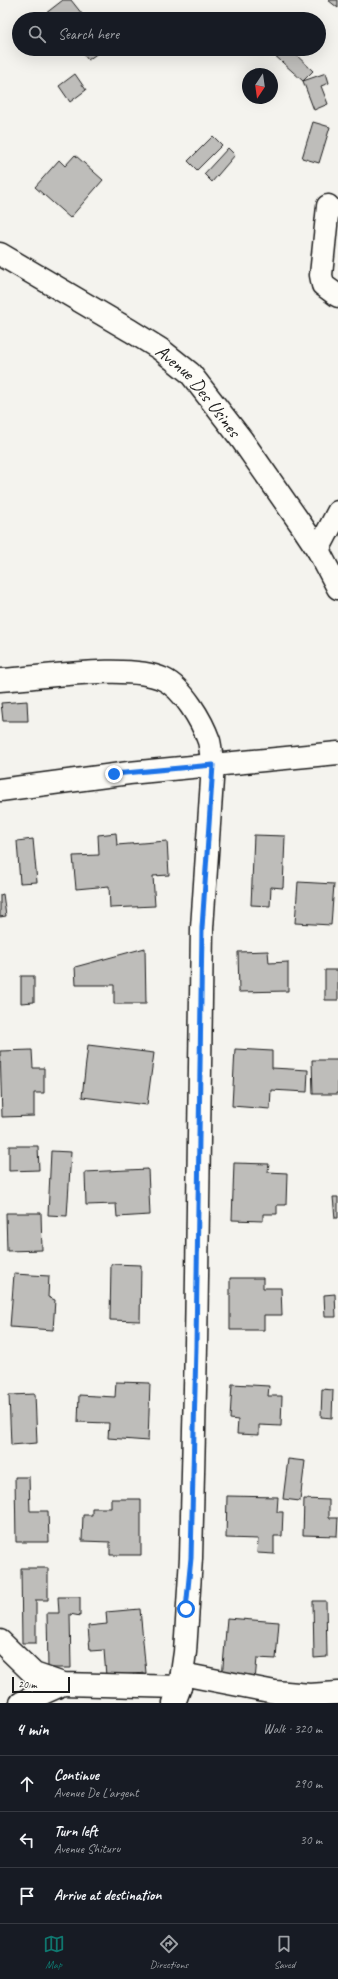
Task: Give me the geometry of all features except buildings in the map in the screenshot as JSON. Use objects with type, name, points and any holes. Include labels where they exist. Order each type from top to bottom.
[{"type":"street","points":[[328,206],[321,274],[323,285],[338,296]]},
{"type":"street","name":"Avenue Des Usines","points":[[0,254],[160,349],[190,373],[242,440],[318,550],[338,588]]},
{"type":"street","points":[[318,550],[338,512]]},
{"type":"street","points":[[0,680],[81,673],[146,673],[164,679],[184,697],[196,715],[209,742],[213,765],[202,928],[196,1346],[191,1558],[178,1688]]},
{"type":"street","points":[[0,790],[129,773],[338,753]]},
{"type":"street","points":[[0,1641],[34,1674],[63,1684],[276,1692],[310,1695],[338,1693]]},
{"type":"street","points":[[21,1703],[63,1684]]},
{"type":"route","points":[[114,774],[213,765],[202,928],[196,1346],[191,1558],[186,1609]]}]
